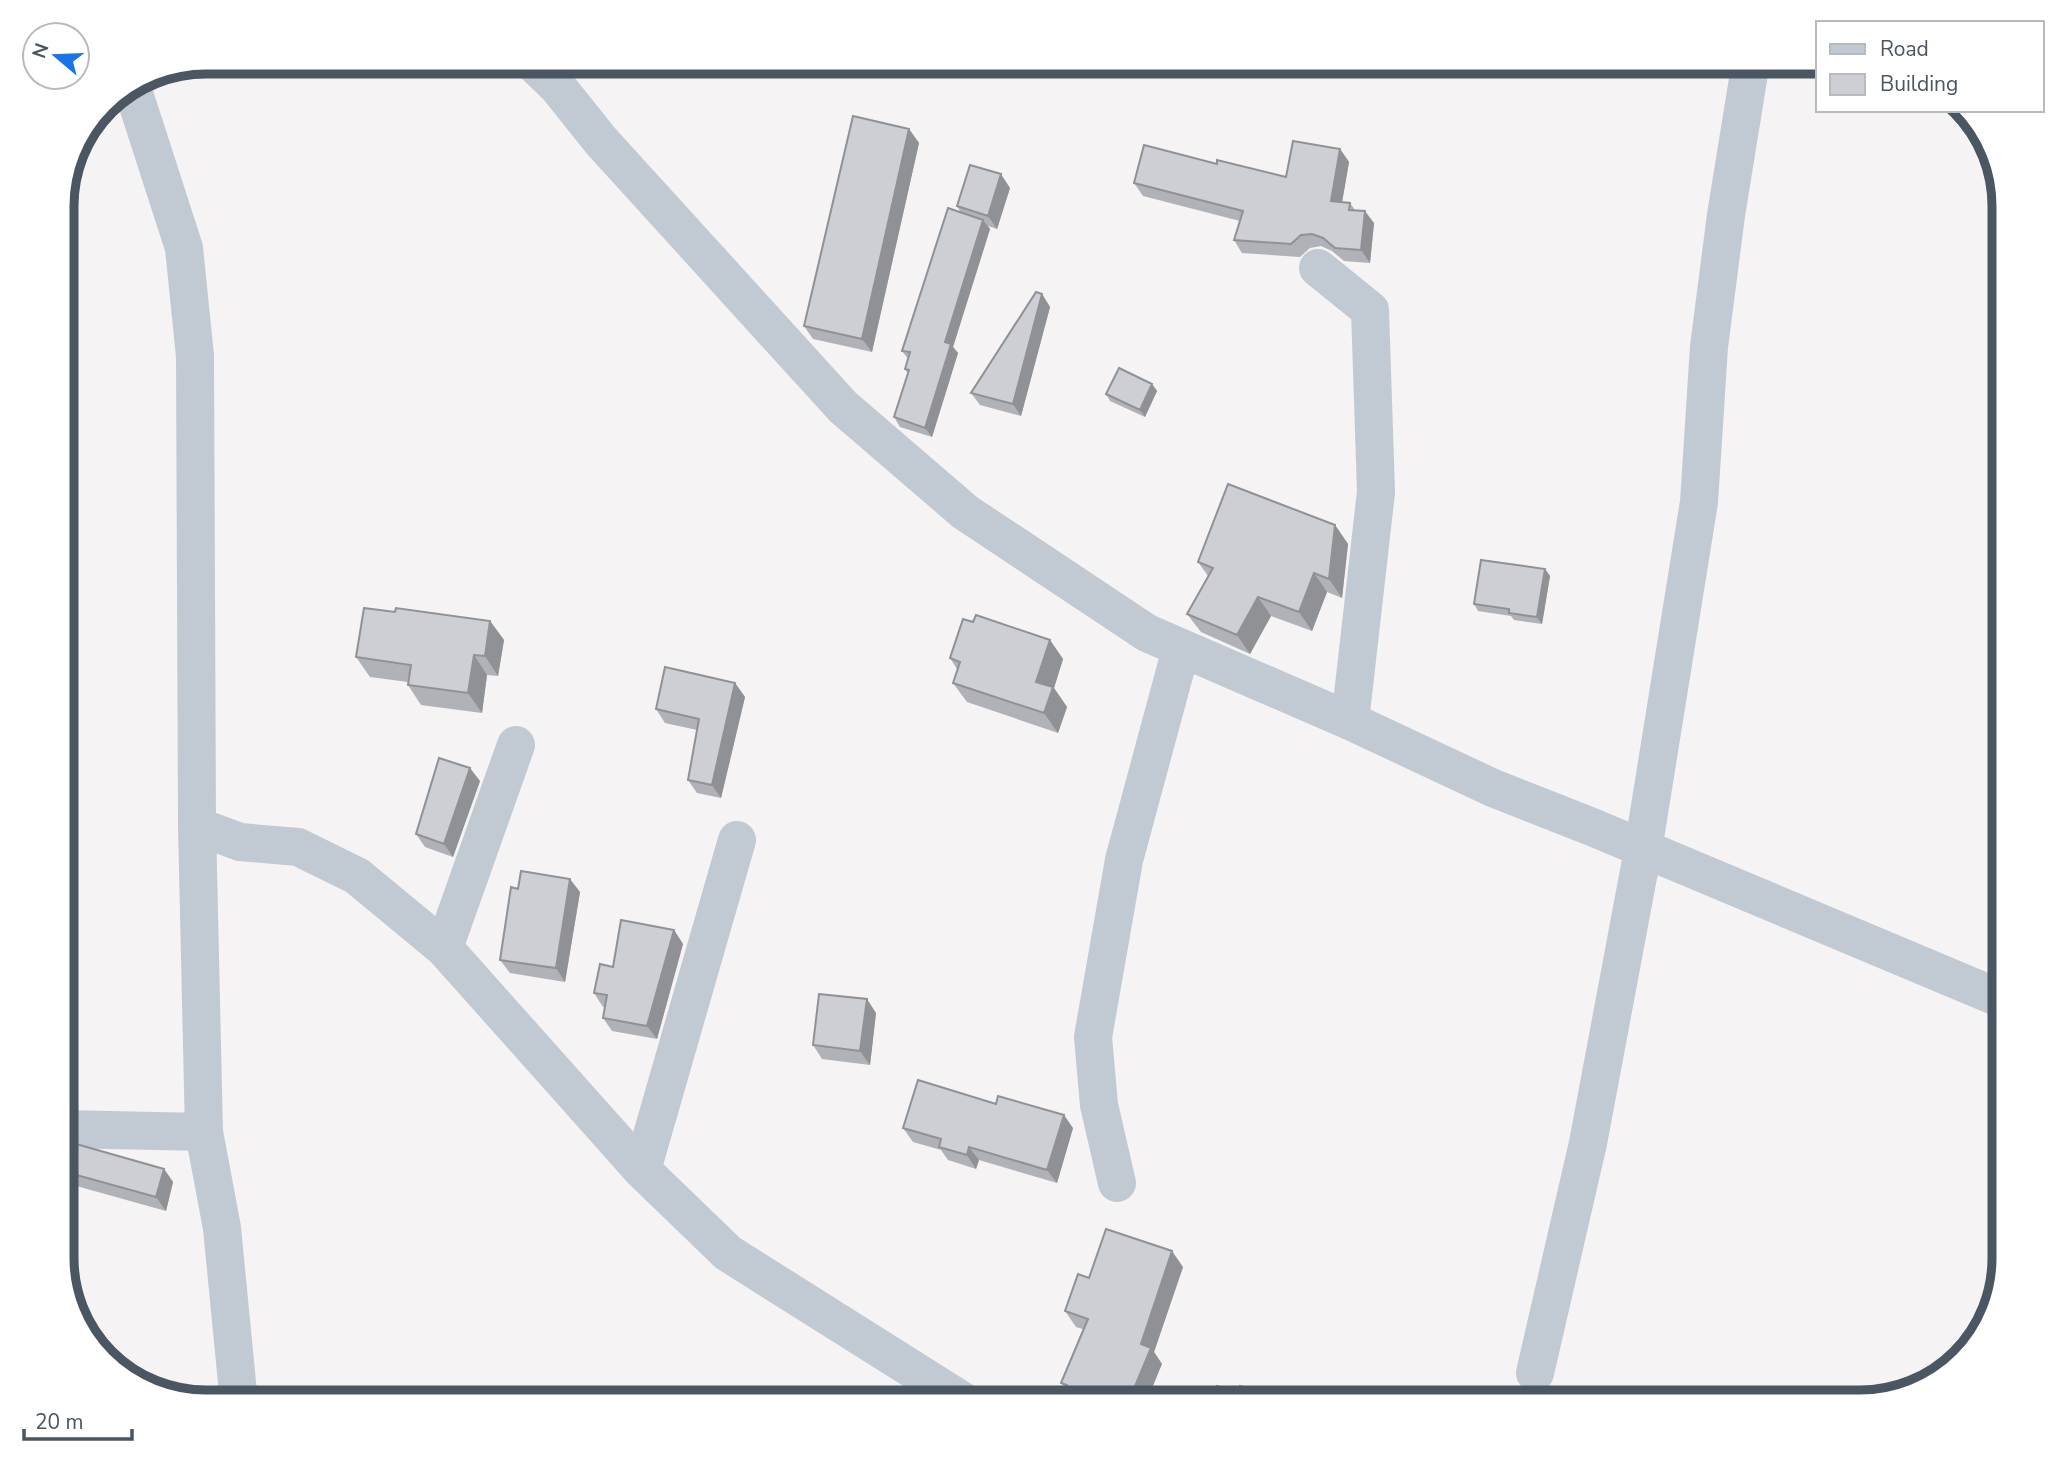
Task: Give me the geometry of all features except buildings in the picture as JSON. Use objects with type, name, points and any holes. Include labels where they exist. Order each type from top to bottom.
[{"type":"street","points":[[545,74],[601,142],[844,408],[965,512],[1147,633],[1350,721],[1493,788],[1992,995]]},
{"type":"street","points":[[1535,1373],[1588,1143],[1643,850],[1699,502],[1709,347],[1726,215],[1749,74]]},
{"type":"street","points":[[134,94],[184,248],[195,356],[197,826],[204,1132],[222,1228],[239,1390]]},
{"type":"street","points":[[1318,268],[1370,310],[1376,492],[1350,721]]},
{"type":"street","points":[[1117,1183],[1099,1105],[1093,1037],[1124,860],[1181,649]]},
{"type":"street","points":[[444,948],[516,745]]},
{"type":"street","points":[[197,826],[240,842],[298,848],[357,876],[444,948],[642,1170],[728,1253],[945,1390]]},
{"type":"street","points":[[642,1170],[737,840]]},
{"type":"street","points":[[74,1129],[204,1132]]}]
